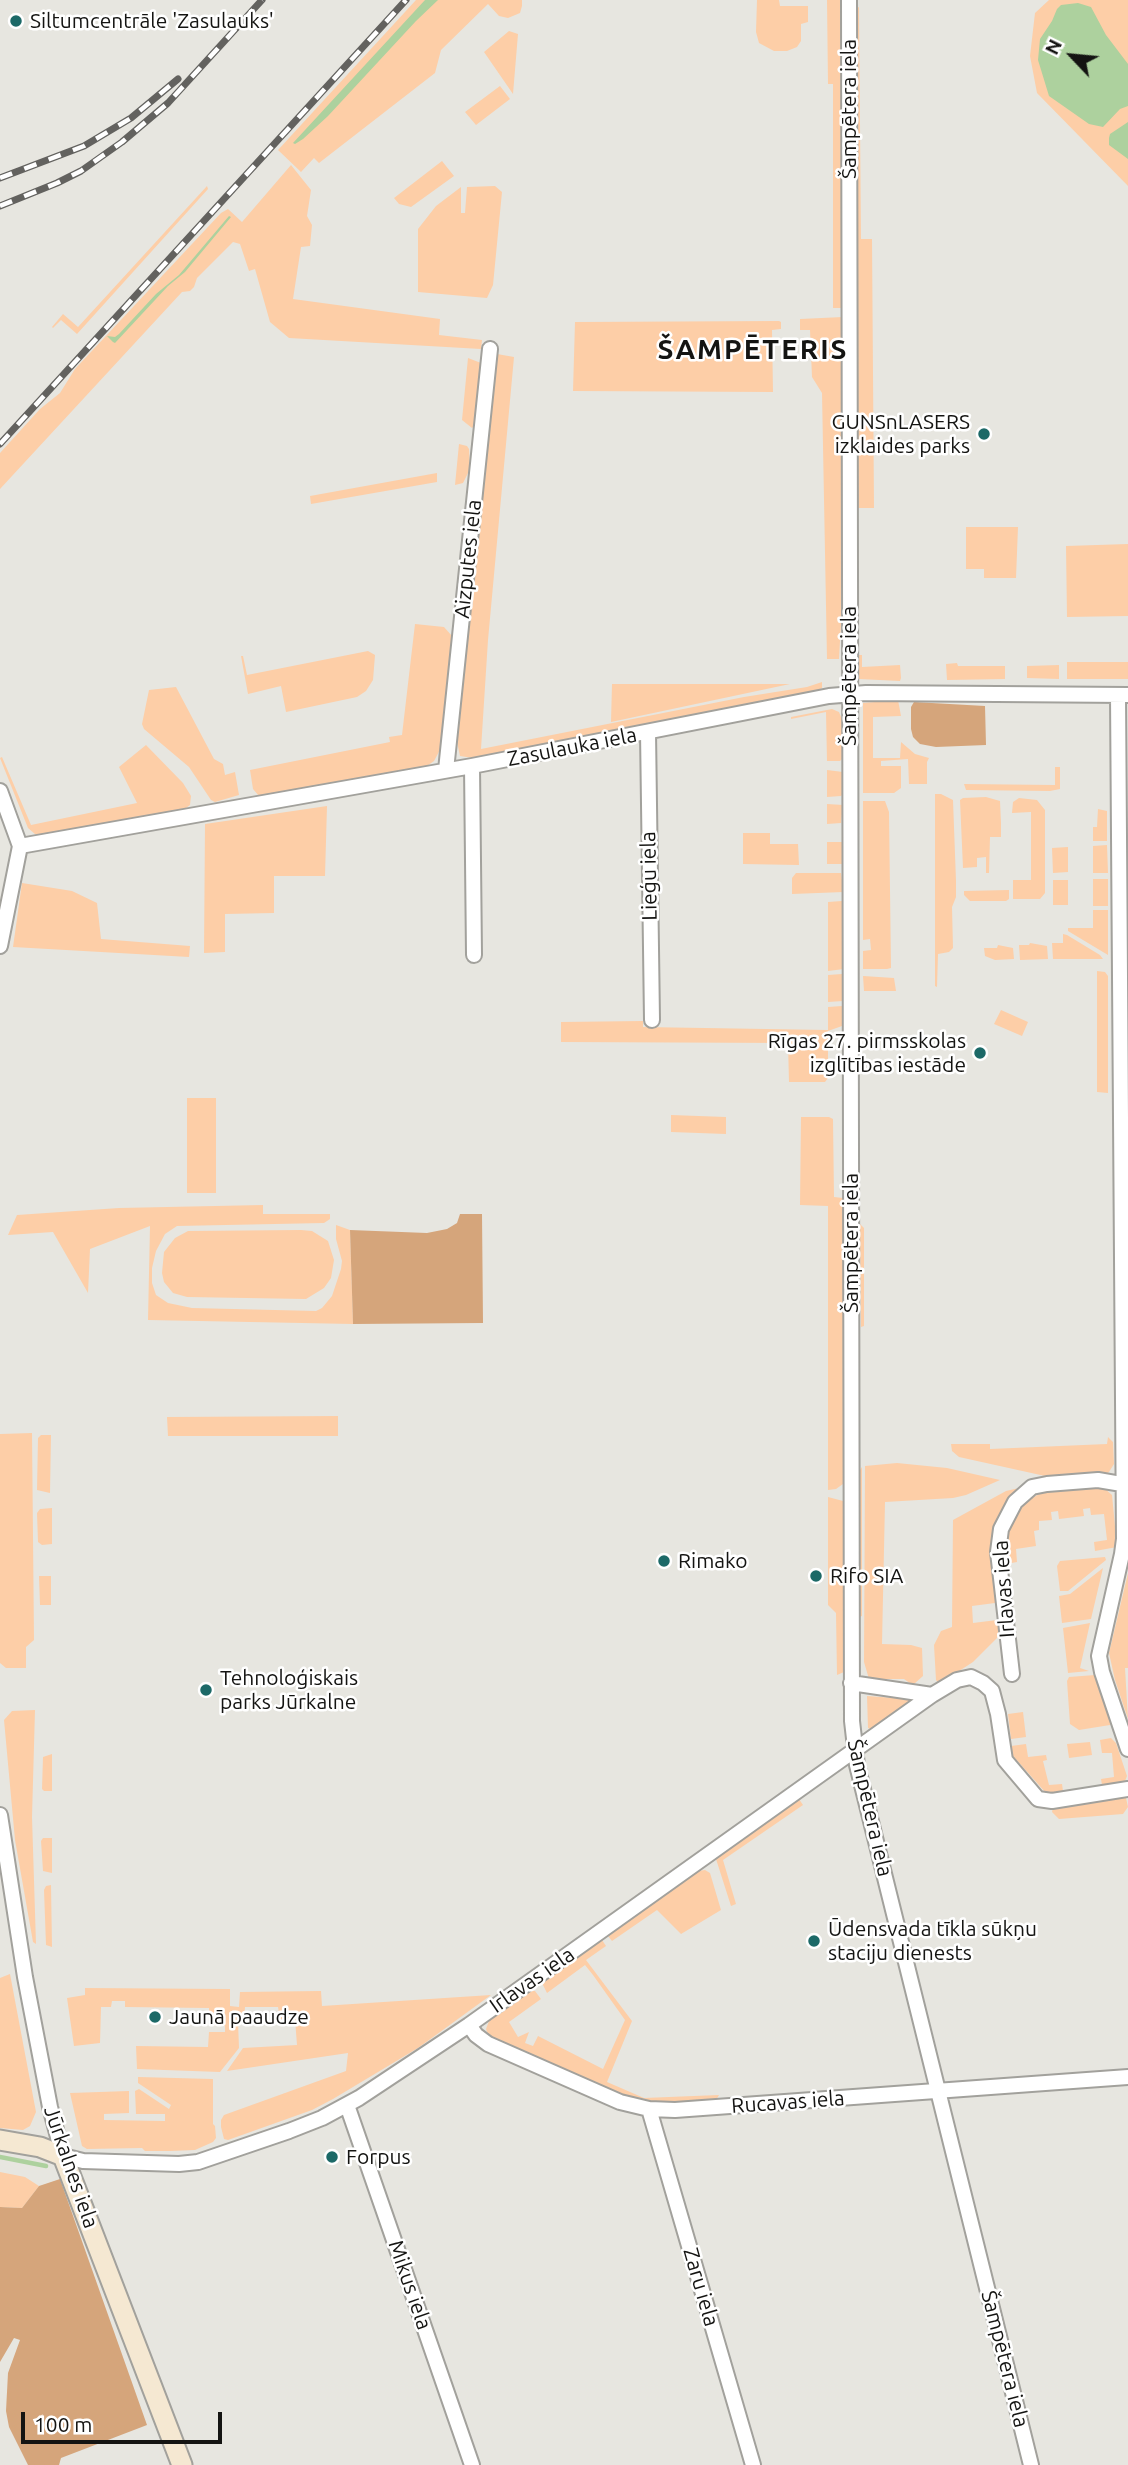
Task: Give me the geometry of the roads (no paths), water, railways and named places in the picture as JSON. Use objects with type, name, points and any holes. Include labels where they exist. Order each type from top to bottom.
[{"type":"street","name":"Šampētera iela","points":[[849,0],[851,1683],[854,1750],[1031,2465]]},
{"type":"street","name":"Aizputes iela","points":[[446,770],[490,349]]},
{"type":"street","name":"Zasulauka iela","points":[[20,846],[472,766],[849,694],[1123,695]]},
{"type":"street","points":[[1123,695],[1126,1536],[1099,1656],[1102,1672],[1125,1732],[1128,1749]]},
{"type":"street","name":"Lieģu iela","points":[[648,732],[652,1020]]},
{"type":"street","points":[[472,766],[474,955]]},
{"type":"street","points":[[0,791],[20,846],[0,946]]},
{"type":"street","name":"Irlavas iela","points":[[1012,1674],[998,1538],[1015,1502],[1032,1487],[1098,1480],[1126,1485]]},
{"type":"street","name":"Irlavas iela","points":[[63,2156],[95,2161],[159,2164],[198,2162],[289,2131],[347,2105],[469,2025],[854,1750],[957,1680],[971,1678],[992,1690],[1005,1760],[1038,1799],[1052,1801],[1128,1789]]},
{"type":"street","points":[[851,1683],[932,1695]]},
{"type":"street","name":"Jūrkalnes iela","points":[[0,1815],[25,1977],[50,2108],[63,2156],[182,2465]]},
{"type":"street","name":"Rucavas iela","points":[[469,2025],[476,2035],[488,2044],[620,2102],[649,2109],[688,2109],[1128,2077]]},
{"type":"street","name":"Mikus iela","points":[[347,2105],[472,2465]]},
{"type":"street","name":"Zaru iela","points":[[649,2109],[753,2465]]},
{"type":"street","points":[[0,2140],[40,2147],[63,2156]]},
{"type":"waterway","points":[[0,2157],[46,2166]]},
{"type":"railway","points":[[0,206],[81,171],[122,142],[168,103],[262,0]]},
{"type":"railway","points":[[0,444],[406,0]]},
{"type":"railway","points":[[0,178],[84,146],[131,118],[178,79]]},
{"type":"place","name":"Siltumcentrāle 'Zasulauks'","points":[[16,21]]},
{"type":"place","name":"GUNSnLASERS izklaides parks","points":[[984,434]]},
{"type":"place","name":"Rīgas 27. pirmsskolas izglītības iestāde","points":[[980,1053]]},
{"type":"place","name":"Rimako","points":[[664,1561]]},
{"type":"place","name":"Rifo SIA","points":[[816,1576]]},
{"type":"place","name":"Tehnoloģiskais parks Jūrkalne","points":[[206,1690]]},
{"type":"place","name":"Ūdensvada tīkla sūkņu staciju dienests","points":[[814,1941]]},
{"type":"place","name":"Jaunā paaudze","points":[[155,2017]]},
{"type":"place","name":"Forpus","points":[[332,2157]]},
{"type":"district","name":"ŠAMPĒTERIS","points":[[753,350]]}]
